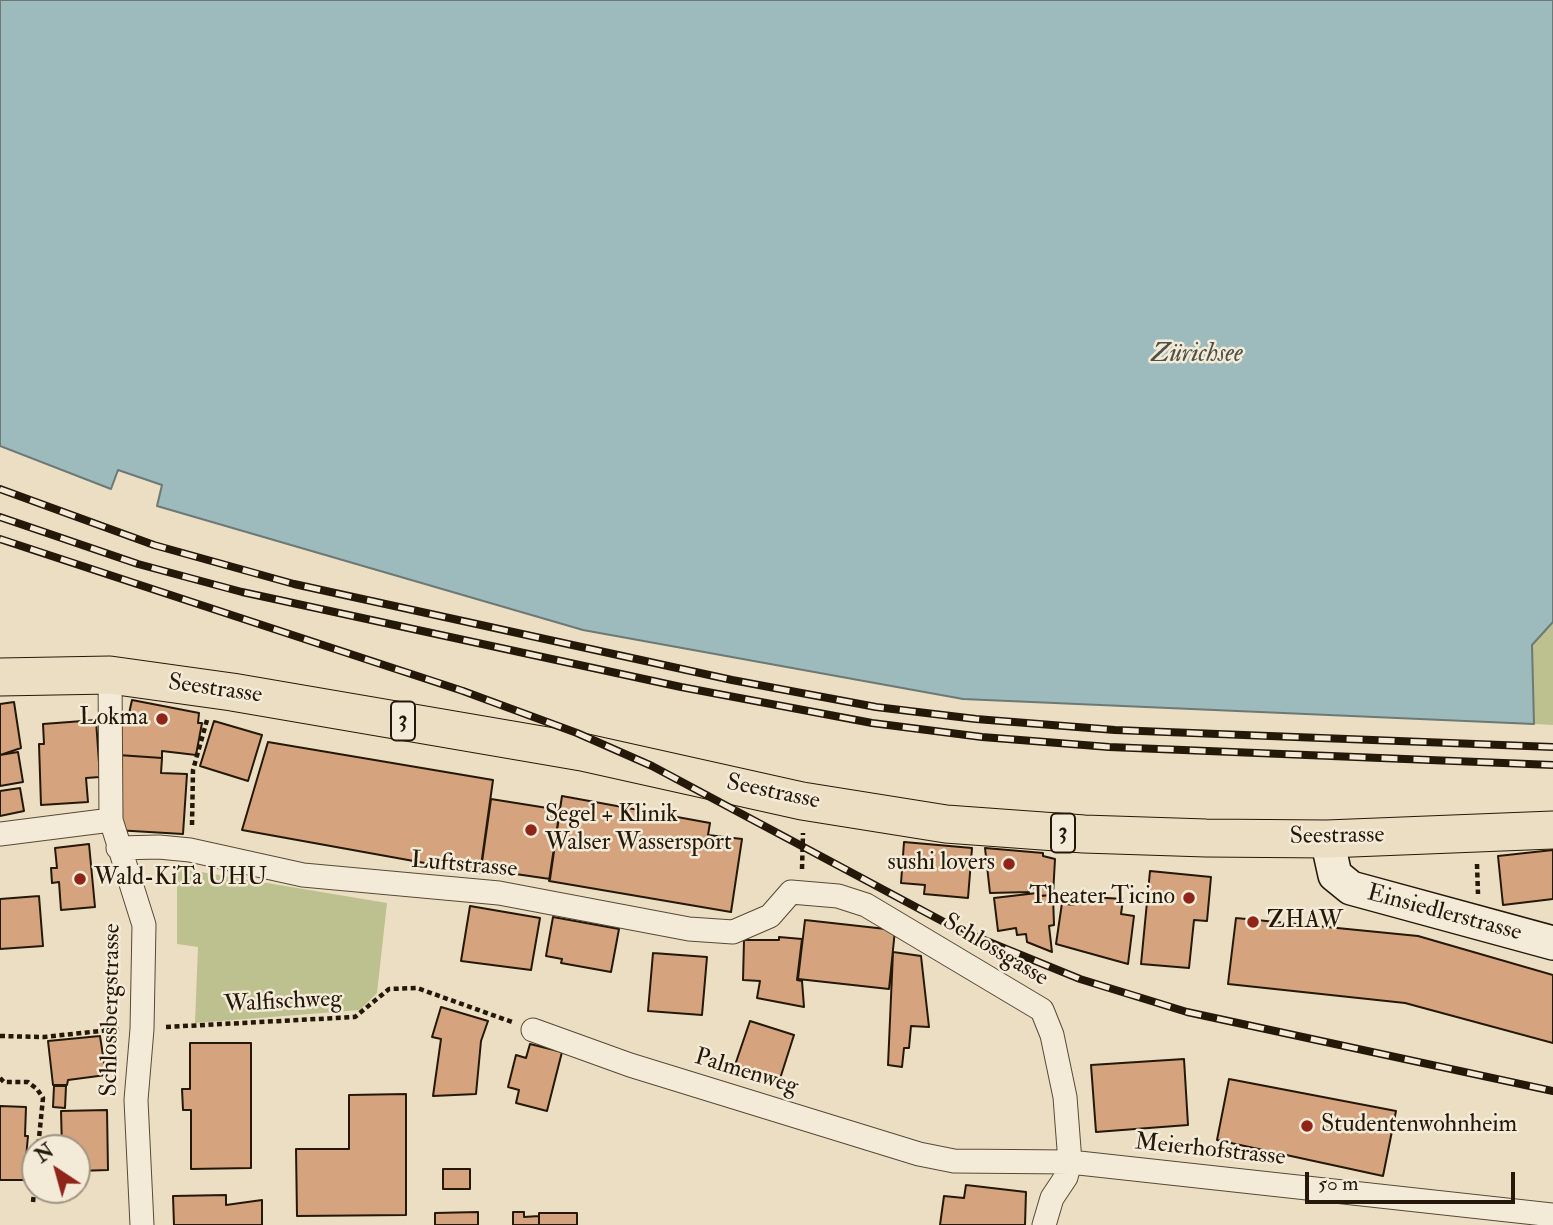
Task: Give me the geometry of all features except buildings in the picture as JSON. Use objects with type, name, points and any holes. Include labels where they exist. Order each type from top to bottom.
[{"type":"main road","name":"Seestrasse","points":[[0,677],[110,675],[216,690],[582,752],[802,801],[946,824],[1084,834],[1327,839],[1553,830]]},
{"type":"main road","name":"Einsiedlerstrasse","points":[[1327,839],[1335,875],[1351,888],[1553,943]]},
{"type":"street","name":"Schlossbergstrasse","points":[[110,675],[111,820],[144,925],[142,1028],[136,1100],[142,1225]]},
{"type":"street","points":[[0,834],[111,820]]},
{"type":"street","name":"Luftstrasse","points":[[118,848],[159,847],[190,850],[303,875],[499,893],[689,929],[733,932],[770,916],[791,892]]},
{"type":"street","name":"Schlossgasse","points":[[791,892],[838,896],[866,905],[1042,1010],[1052,1035],[1065,1097],[1070,1162],[1066,1177],[1052,1198],[1044,1225]]},
{"type":"street","name":"Palmenweg","points":[[533,1030],[630,1065],[919,1154],[954,1161],[1070,1162]]},
{"type":"street","name":"Meierhofstrasse","points":[[1070,1162],[1553,1215]]},
{"type":"path","points":[[192,829],[193,770],[216,690]]},
{"type":"path","points":[[791,892],[803,865],[802,801]]},
{"type":"path","points":[[1477,853],[1479,922]]},
{"type":"path","name":"Walfischweg","points":[[142,1028],[355,1017],[389,989],[417,988],[533,1030]]},
{"type":"path","points":[[0,1035],[44,1037],[117,1029]]},
{"type":"path","points":[[0,1078],[4,1082],[28,1082],[37,1088],[43,1098],[39,1134]]},
{"type":"green space","points":[[1553,622],[1553,725],[1534,724],[1532,645]]},
{"type":"green space","points":[[177,868],[387,903],[377,993],[360,1010],[195,1023],[198,947],[177,944]]},
{"type":"water","name":"Zürichsee","points":[[0,0],[1553,0],[1553,622],[1532,645],[1534,724],[963,699],[583,630],[157,506],[162,485],[118,470],[111,489],[0,446]]},
{"type":"railway","points":[[0,489],[154,545],[294,584],[732,680],[876,707],[976,719],[1115,730],[1553,747]]},
{"type":"railway","points":[[0,517],[138,564],[242,592],[681,687],[872,723],[982,737],[1109,747],[1553,765]]},
{"type":"railway","points":[[0,539],[463,691],[577,733],[652,766],[957,929],[1080,979],[1187,1012],[1553,1091]]},
{"type":"place","name":"Lokma","points":[[162,719]]},
{"type":"place","name":"Segel + Klinik Walser Wassersport","points":[[531,830]]},
{"type":"place","name":"sushi lovers","points":[[1009,864]]},
{"type":"place","name":"Wald-KiTa UHU","points":[[80,879]]},
{"type":"place","name":"Theater Ticino","points":[[1189,898]]},
{"type":"place","name":"ZHAW","points":[[1253,922]]},
{"type":"place","name":"Studentenwohnheim","points":[[1307,1126]]}]
